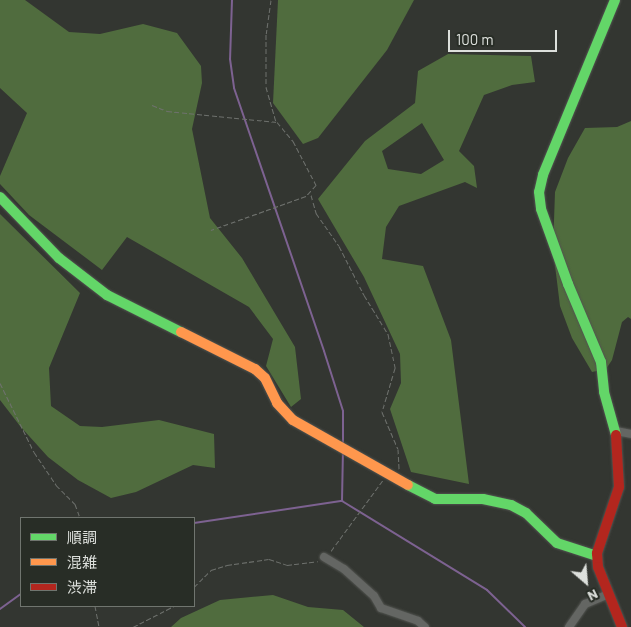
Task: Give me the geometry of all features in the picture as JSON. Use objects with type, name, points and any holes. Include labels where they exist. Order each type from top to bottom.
[{"type":"street","points":[[615,0],[542,175],[539,192],[541,209],[568,284],[600,362],[604,392],[616,431],[619,487],[598,543],[597,556],[608,594],[622,627]]},
{"type":"street","points":[[0,197],[80,276],[124,304],[255,369],[265,378],[277,402],[293,420],[435,499],[482,499],[511,505],[526,513],[557,543],[597,556]]},
{"type":"street","points":[[616,431],[631,434]]},
{"type":"street","points":[[324,557],[344,569],[374,596],[381,608],[418,621],[425,627]]},
{"type":"street","points":[[569,627],[586,604],[595,597],[608,594]]},
{"type":"path","points":[[211,230],[311,194],[316,185],[293,141],[277,122],[266,87],[266,34],[271,0]]},
{"type":"path","points":[[152,105],[167,111],[277,122]]},
{"type":"path","points":[[195,586],[210,570],[227,565],[269,559],[287,565],[303,565],[324,557],[400,466],[398,449],[382,412],[394,379],[391,343],[339,246],[316,213],[311,194]]},
{"type":"path","points":[[0,383],[34,452],[56,485],[75,504],[80,517]]},
{"type":"path","points":[[95,607],[98,627]]},
{"type":"path","points":[[133,627],[172,607]]},
{"type":"green space","points":[[0,0],[25,0],[69,32],[100,34],[143,24],[177,33],[201,66],[202,83],[192,129],[210,218],[242,258],[295,347],[301,399],[291,407],[266,366],[273,339],[249,307],[127,237],[102,270],[29,215],[0,184],[0,176],[27,113],[0,88]]},
{"type":"green space","points":[[278,0],[414,0],[387,50],[318,138],[303,144],[273,103]]},
{"type":"green space","points":[[448,54],[531,56],[535,82],[512,85],[484,95],[459,151],[474,166],[477,188],[465,182],[399,206],[386,227],[382,259],[423,266],[451,340],[469,484],[411,472],[390,409],[401,383],[400,354],[364,277],[318,199],[365,141],[415,103],[418,71]],"holes":[[[422,123],[444,160],[421,174],[388,169],[382,151]]]},
{"type":"green space","points":[[631,121],[631,319],[628,317],[622,322],[612,360],[606,369],[592,372],[572,338],[560,306],[553,249],[555,192],[568,158],[585,128],[617,127]]},
{"type":"green space","points":[[0,214],[80,293],[49,368],[51,406],[80,426],[102,427],[159,420],[214,434],[215,468],[193,465],[136,492],[111,498],[78,480],[48,457],[20,426],[0,400]]},
{"type":"green space","points":[[273,595],[308,607],[343,610],[364,627],[171,627],[181,618],[220,600]]},
{"type":"waterway","points":[[232,0],[230,59],[234,88],[343,411],[343,443]]},
{"type":"waterway","points":[[342,501],[343,451]]},
{"type":"waterway","points":[[195,523],[342,501],[487,590],[525,627]]},
{"type":"waterway","points":[[0,609],[20,595]]},
{"type":"traffic: fast","points":[[615,0],[543,175],[539,192],[541,209],[568,284],[601,362],[604,392],[616,435]]},
{"type":"traffic: fast","points":[[0,197],[59,258],[107,295],[181,332]]},
{"type":"traffic: fast","points":[[408,485],[435,499],[483,499],[511,505],[526,513],[557,543],[597,556]]},
{"type":"traffic: slow","points":[[181,332],[255,369],[265,378],[277,403],[293,420],[408,485]]},
{"type":"traffic: jam","points":[[616,435],[619,487],[597,553],[598,567],[622,627]]}]
